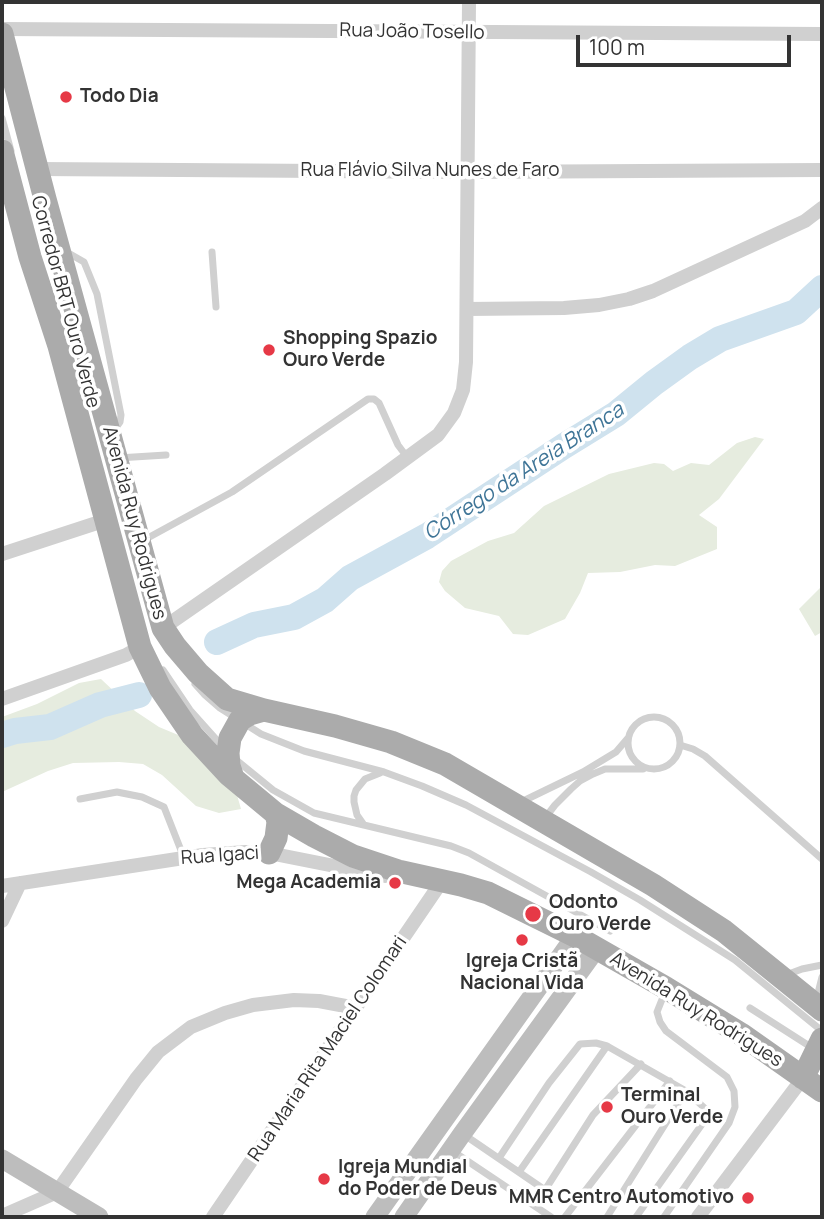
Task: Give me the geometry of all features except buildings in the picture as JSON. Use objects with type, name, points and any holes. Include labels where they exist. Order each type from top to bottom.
[{"type":"main road","name":"Avenida Ruy Rodrigues","points":[[2,32],[15,163],[30,257],[59,346],[82,452],[110,519],[139,647],[160,688],[192,735],[233,778],[276,814],[353,856],[440,883],[473,888],[575,936],[603,939],[667,986],[822,1091]]},
{"type":"main road","name":"Avenida Ruy Rodrigues","points":[[15,163],[58,248],[117,458],[161,633],[198,673],[227,699],[391,742],[446,764],[653,885],[714,924],[819,1008]]},
{"type":"main road","points":[[139,647],[147,636],[161,633]]},
{"type":"main road","points":[[233,778],[228,753],[230,738],[240,720],[264,710]]},
{"type":"main road","points":[[269,853],[276,838],[276,814]]},
{"type":"main road","points":[[375,1217],[575,936]]},
{"type":"main road","points":[[404,1217],[603,939]]},
{"type":"main road","points":[[803,1078],[821,1044]]},
{"type":"main road","points":[[421,1152],[449,1153]]},
{"type":"main road","points":[[2,1159],[99,1217]]},
{"type":"street","points":[[161,633],[438,435],[454,413],[463,390],[466,362],[469,2]]},
{"type":"street","name":"Rua João Tosello","points":[[2,32],[822,34]]},
{"type":"street","name":"Rua Flávio Silva Nunes de Faro","points":[[15,163],[467,172],[822,170]]},
{"type":"street","points":[[467,309],[564,308],[629,299],[653,291],[805,221],[822,208]]},
{"type":"street","points":[[2,554],[110,519]]},
{"type":"street","points":[[2,699],[139,647]]},
{"type":"street","name":"Rua Igaci","points":[[2,886],[234,853],[269,853],[440,883]]},
{"type":"street","points":[[2,921],[19,883]]},
{"type":"street","name":"Rua Maria Rita Maciel Colomari","points":[[213,1217],[440,883]]},
{"type":"street","points":[[2,1216],[57,1192],[136,1079],[158,1052],[191,1027],[253,1005],[294,1000],[319,1001],[356,1008]]},
{"type":"street","points":[[698,1217],[803,1078]]},
{"type":"lane","name":"Corredor BRT Ouro Verde","points":[[2,118],[75,341]]},
{"type":"lane","points":[[212,252],[216,307]]},
{"type":"lane","name":"Corredor BRT Ouro Verde","points":[[52,298],[110,519]]},
{"type":"lane","points":[[139,543],[232,492],[368,399],[379,403],[398,445],[407,457]]},
{"type":"lane","points":[[117,458],[166,454]]},
{"type":"lane","points":[[145,596],[161,633]]},
{"type":"lane","points":[[160,665],[190,710],[228,753],[273,790],[314,813],[451,846],[469,853],[603,939]]},
{"type":"lane","points":[[186,674],[220,708],[261,734],[304,751],[384,772],[466,805],[640,900],[735,960],[821,1044]]},
{"type":"lane","points":[[516,805],[583,772],[616,752],[637,723],[645,719],[661,719],[669,722],[675,729],[680,745],[673,761],[666,766],[658,769],[605,769],[593,774],[580,781],[563,797],[543,822]]},
{"type":"lane","points":[[628,738],[630,754],[641,766],[649,769]]},
{"type":"lane","points":[[680,745],[705,756],[822,859]]},
{"type":"lane","points":[[365,825],[356,815],[356,790],[371,775],[384,772]]},
{"type":"lane","points":[[80,799],[117,792],[142,797],[164,807],[184,858]]},
{"type":"lane","points":[[781,976],[822,965]]},
{"type":"lane","points":[[819,1008],[822,977]]},
{"type":"lane","points":[[664,1217],[729,1123],[735,1107],[734,1091],[727,1077],[666,1031],[660,1022],[657,1012],[667,986]]},
{"type":"lane","points":[[750,1008],[821,1044]]},
{"type":"lane","points":[[499,1158],[549,1083],[580,1044],[596,1043],[607,1046],[687,1091],[710,1113],[636,1217]]},
{"type":"lane","points":[[519,1172],[607,1046]]},
{"type":"lane","points":[[449,1153],[499,1158],[545,1190],[593,1115],[641,1064]]},
{"type":"lane","points":[[565,1217],[670,1081]]},
{"type":"lane","points":[[607,1217],[687,1091]]},
{"type":"lane","points":[[449,1153],[551,1217]]},
{"type":"shaded area","points":[[755,437],[764,439],[719,499],[699,515],[717,527],[717,549],[675,566],[655,565],[620,572],[588,573],[565,619],[528,635],[513,634],[499,616],[465,608],[445,591],[439,582],[442,571],[451,561],[488,541],[514,533],[544,506],[609,474],[654,463],[664,464],[673,471],[691,463],[709,465],[737,443]]},
{"type":"shaded area","points":[[822,586],[822,632],[815,636],[799,609]]},
{"type":"shaded area","points":[[101,679],[135,711],[159,727],[183,737],[235,788],[241,809],[219,813],[196,806],[162,775],[143,764],[119,762],[73,763],[2,792],[2,717],[37,704],[79,683]]},
{"type":"waterway","name":"Córrego da Areia Branca","points":[[217,642],[254,625],[294,617],[325,600],[350,578],[427,536],[616,414],[690,357],[720,339],[796,312],[822,288]]},
{"type":"waterway","name":"Córrego da Areia Branca","points":[[2,735],[50,727],[100,705],[139,695]]},
{"type":"place","name":"Todo Dia","points":[[66,97]]},
{"type":"place","name":"Shopping Spazio Ouro Verde","points":[[269,350]]},
{"type":"place","name":"Mega Academia","points":[[395,883]]},
{"type":"place","name":"Odonto Ouro Verde","points":[[533,914]]},
{"type":"place","name":"Igreja Cristã Nacional Vida","points":[[522,940]]},
{"type":"place","name":"Terminal Ouro Verde","points":[[607,1107]]},
{"type":"place","name":"Igreja Mundial do Poder de Deus","points":[[324,1179]]},
{"type":"place","name":"MMR Centro Automotivo","points":[[748,1198]]}]
